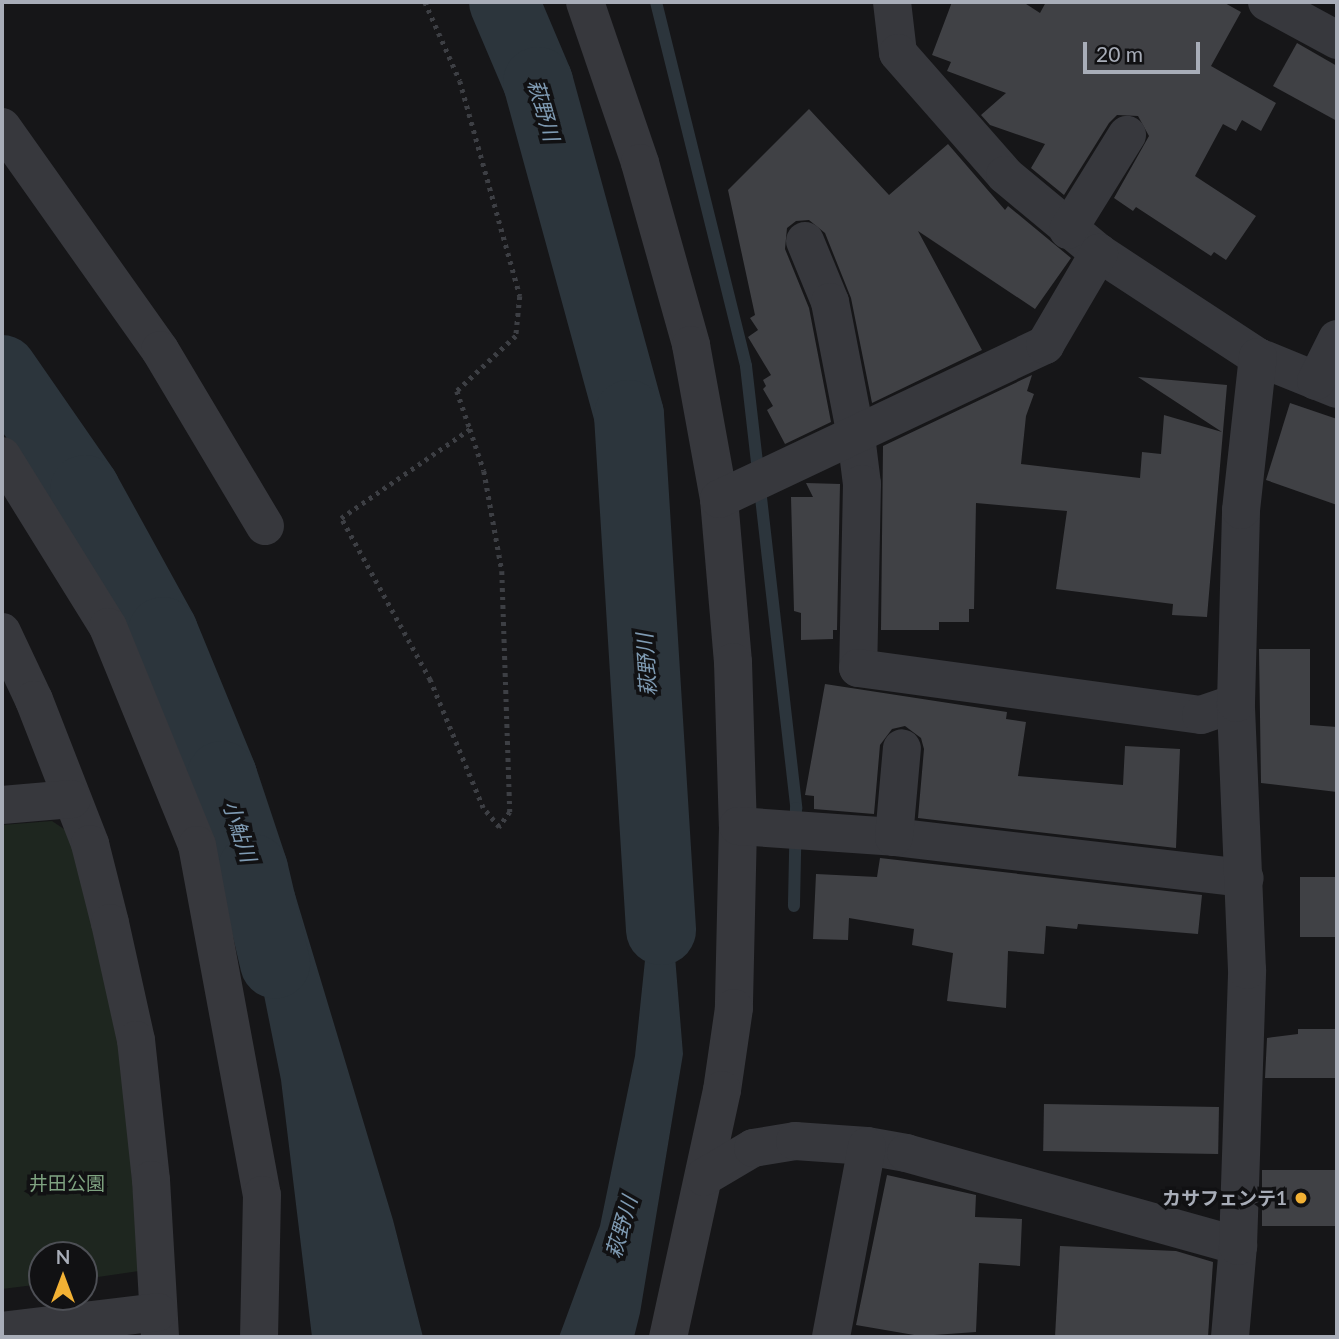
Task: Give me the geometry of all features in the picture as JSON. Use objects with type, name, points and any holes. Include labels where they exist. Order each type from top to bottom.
[{"type":"street","points":[[586,2],[640,163],[687,332],[748,486],[733,662],[738,825],[734,1008],[704,1177],[668,1337]]},
{"type":"street","points":[[892,2],[898,53],[1005,175],[1068,230],[1258,357],[1326,385],[1337,339]]},
{"type":"street","points":[[1267,2],[1337,40]]},
{"type":"street","points":[[2,127],[160,350],[265,526]]},
{"type":"street","points":[[1068,230],[1128,135]]},
{"type":"street","points":[[805,241],[830,302],[856,436],[862,484],[859,668],[1201,715],[1236,703]]},
{"type":"street","points":[[748,486],[1045,345],[1099,253]]},
{"type":"street","points":[[1230,1337],[1238,1246],[1247,970],[1236,703],[1241,510],[1258,357]]},
{"type":"street","points":[[2,456],[108,627],[197,845],[262,1195],[259,1337]]},
{"type":"street","points":[[2,632],[34,700],[90,844],[136,1040],[151,1180],[159,1325],[2,1331]]},
{"type":"street","points":[[894,837],[902,748]]},
{"type":"street","points":[[2,805],[72,799]]},
{"type":"street","points":[[738,825],[894,837],[1245,878]]},
{"type":"street","points":[[704,1177],[753,1148],[795,1140],[867,1146],[906,1153],[1238,1246]]},
{"type":"street","points":[[831,1337],[867,1146]]},
{"type":"path","points":[[425,2],[460,81],[520,296],[516,336],[457,391],[470,429],[484,471],[502,571],[510,812],[499,827],[483,808],[430,680],[341,518],[470,429]]},
{"type":"green space","name":"井田公園","points":[[52,821],[67,831],[95,925],[124,1072],[139,1271],[98,1277],[98,1241],[28,1241],[28,1286],[2,1289],[2,825]]},
{"type":"water","points":[[662,797],[683,1054],[640,1313],[634,1337],[559,1337],[600,1226],[635,1056]]},
{"type":"water","points":[[253,869],[276,877],[294,891],[393,1220],[423,1337],[312,1337],[281,1080],[246,905]]},
{"type":"building","points":[[952,2],[1023,2],[1040,13],[1046,2],[1223,2],[1241,12],[1211,66],[1276,103],[1261,131],[1242,120],[1236,131],[1223,124],[1195,176],[1256,216],[1226,260],[1214,252],[1211,256],[1136,207],[1133,211],[1114,198],[1149,136],[1138,116],[1117,115],[1109,123],[1064,195],[1031,168],[1045,144],[990,125],[981,115],[1006,93],[947,71],[951,62],[932,55]]},
{"type":"building","points":[[1297,43],[1337,66],[1337,121],[1273,86]]},
{"type":"building","points":[[809,109],[889,195],[948,144],[1005,210],[1008,206],[1071,258],[1035,309],[918,231],[982,350],[872,403],[851,298],[825,233],[809,220],[796,221],[787,228],[785,249],[809,308],[831,422],[785,444],[767,410],[773,406],[763,389],[766,386],[763,380],[771,375],[748,337],[758,330],[750,318],[755,315],[728,190]]},
{"type":"building","points":[[1032,375],[1027,391],[1034,394],[1026,416],[1021,464],[1140,478],[1142,452],[1161,454],[1164,415],[1222,432],[1138,377],[1227,385],[1207,617],[1172,615],[1173,604],[1056,589],[1067,511],[976,503],[974,609],[969,609],[969,622],[939,622],[939,630],[881,630],[883,446]]},
{"type":"building","points":[[1290,403],[1337,419],[1337,505],[1266,480]]},
{"type":"building","points":[[806,483],[840,484],[837,630],[833,630],[833,639],[801,640],[801,613],[794,611],[791,497],[813,497]]},
{"type":"building","points":[[1259,649],[1310,649],[1310,725],[1337,727],[1337,792],[1261,783]]},
{"type":"building","points":[[825,684],[1007,712],[1006,719],[1026,722],[1018,776],[1123,785],[1125,746],[1180,749],[1176,848],[918,818],[924,749],[921,738],[905,726],[892,729],[880,745],[874,814],[814,809],[814,796],[805,795]]},
{"type":"building","points":[[880,858],[1202,895],[1198,934],[1078,924],[1077,929],[1046,926],[1044,954],[1008,951],[1006,1008],[947,1001],[953,953],[912,945],[914,929],[849,918],[848,940],[813,939],[816,874],[877,877]]},
{"type":"building","points":[[1300,877],[1337,877],[1337,937],[1300,937]]},
{"type":"building","points":[[1298,1029],[1337,1029],[1337,1078],[1265,1078],[1267,1038],[1298,1034]]},
{"type":"building","points":[[1044,1104],[1219,1107],[1218,1154],[1043,1151]]},
{"type":"building","name":"カサフェンテ1","points":[[1262,1170],[1337,1170],[1337,1226],[1262,1226]]},
{"type":"building","points":[[887,1175],[976,1195],[975,1217],[1022,1219],[1020,1266],[979,1263],[976,1332],[920,1336],[856,1325]]},
{"type":"building","points":[[1060,1246],[1176,1251],[1213,1262],[1208,1337],[1055,1337]]},
{"type":"waterway","name":"萩野川","points":[[504,2],[538,82],[629,415],[661,930]]},
{"type":"waterway","points":[[656,2],[746,366],[796,808],[794,906]]},
{"type":"waterway","name":"小鮎川","points":[[2,370],[85,490],[163,632],[222,776],[253,869],[275,963]]},
{"type":"place","name":"カサフェンテ1","points":[[1301,1198]]}]
